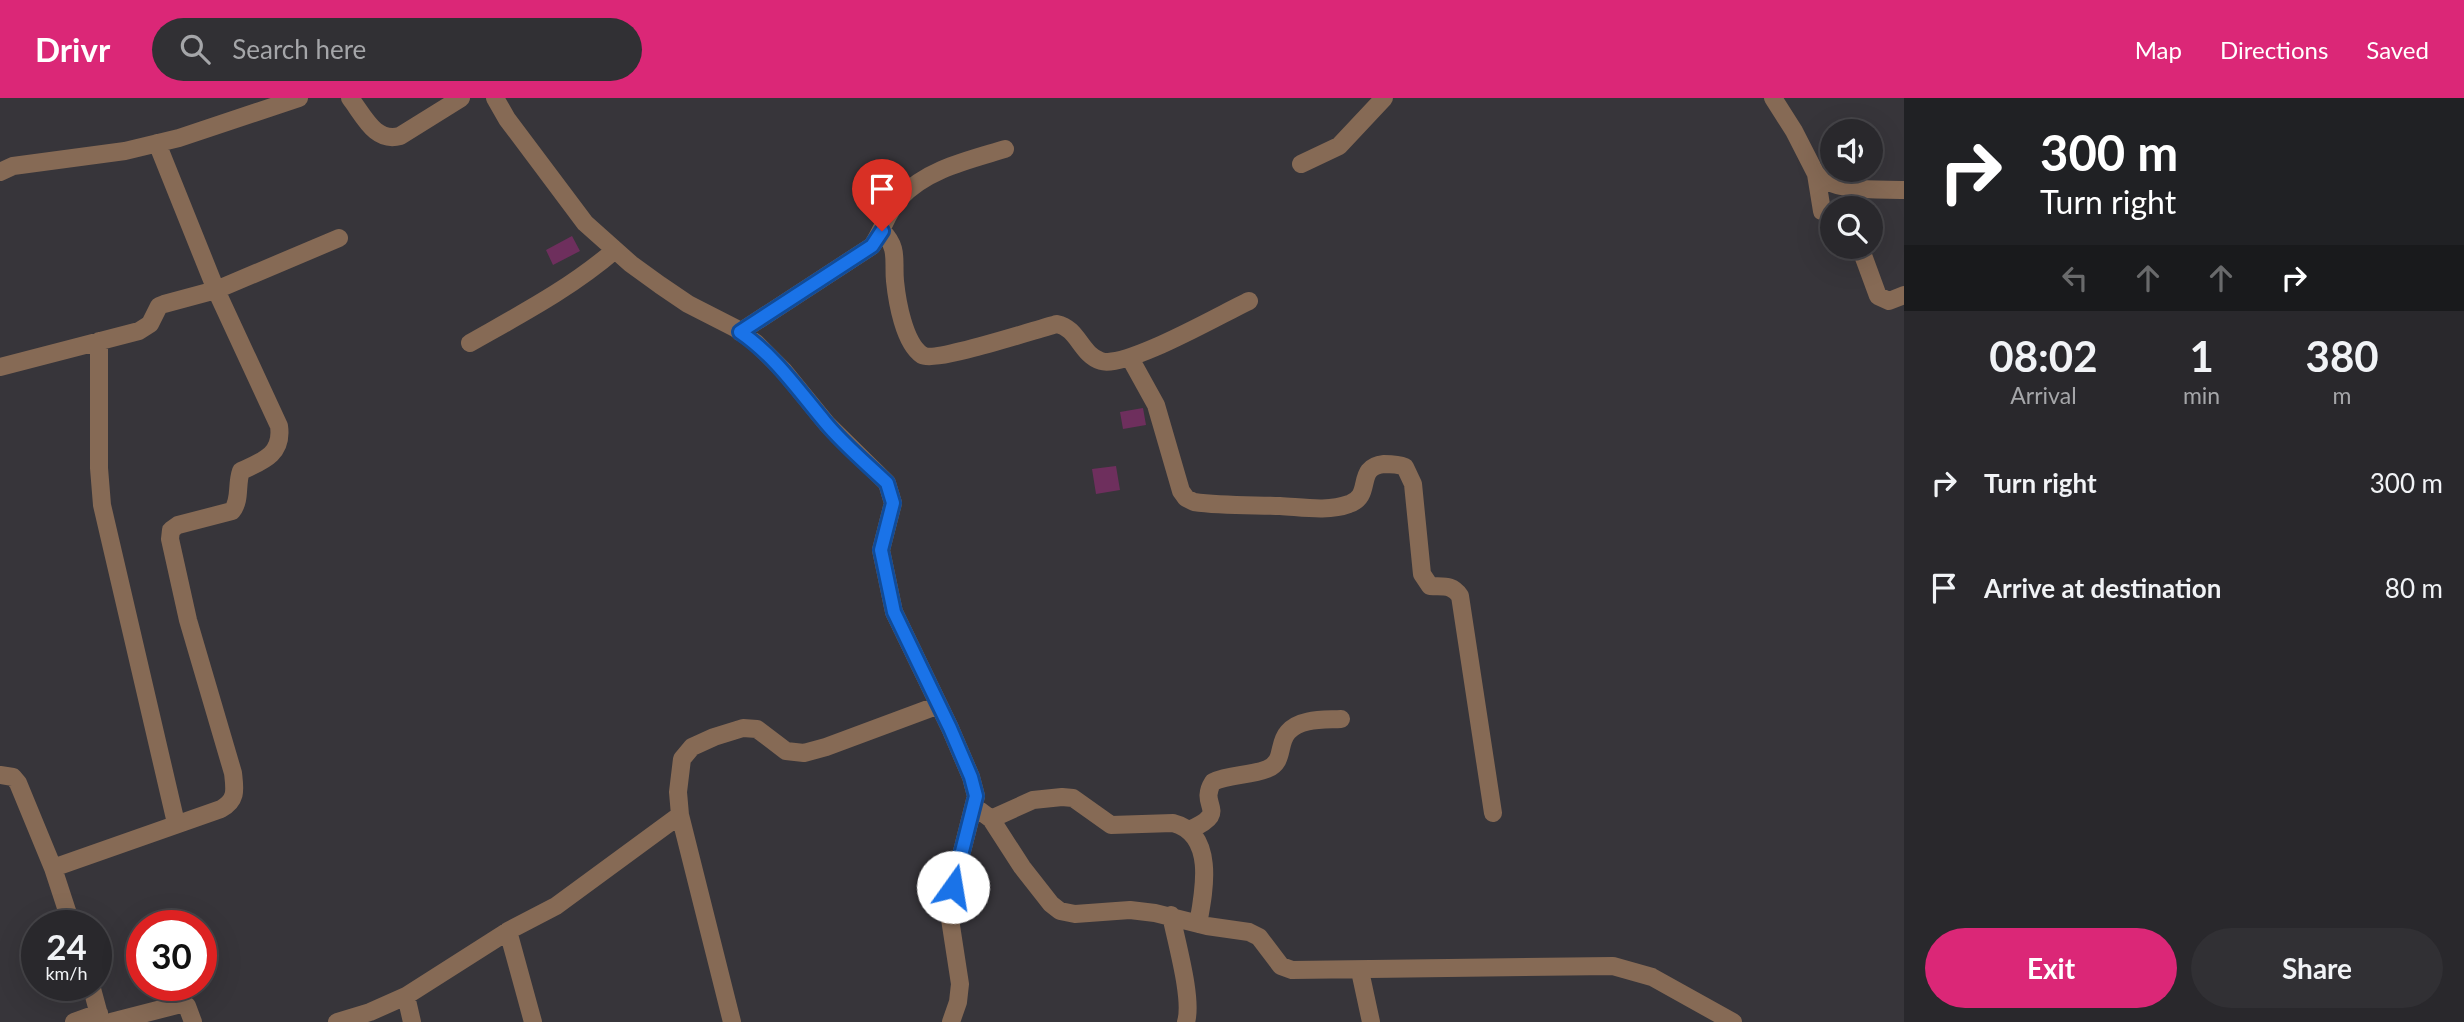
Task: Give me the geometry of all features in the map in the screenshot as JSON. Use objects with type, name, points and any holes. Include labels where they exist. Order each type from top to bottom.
[{"type":"street","points":[[0,172],[13,166],[84,158],[157,143],[214,128],[299,98]]},
{"type":"street","points":[[351,98],[377,134],[392,138],[400,136],[452,100]]},
{"type":"street","points":[[495,98],[507,119],[585,223],[631,264],[688,304],[756,343],[783,370],[827,424],[887,483],[893,503],[881,550],[894,612],[939,705],[971,777],[976,796],[953,887],[950,919],[960,984],[958,1002],[951,1022]]},
{"type":"street","points":[[1301,164],[1339,146],[1384,98]]},
{"type":"street","points":[[1773,98],[1816,174],[1820,199]]},
{"type":"street","points":[[53,868],[221,809],[230,804],[236,793],[233,773],[188,620],[170,539],[171,530],[178,525],[232,511],[237,505],[241,471],[270,456],[281,439],[279,426],[216,290],[157,143]]},
{"type":"street","points":[[740,332],[872,246],[882,231],[887,216],[900,198],[919,182],[961,162],[1005,149]]},
{"type":"street","points":[[1816,174],[1827,183],[1904,190]]},
{"type":"street","points":[[882,231],[892,243],[896,288],[907,335],[923,356],[962,350],[1057,324],[1065,325],[1087,352],[1098,360],[1118,362],[1249,301]]},
{"type":"street","points":[[0,367],[139,331],[150,324],[159,306],[216,290],[339,238]]},
{"type":"street","points":[[470,342],[585,276],[615,250]]},
{"type":"street","points":[[1864,259],[1878,296],[1889,301],[1904,295]]},
{"type":"street","points":[[99,341],[99,468],[102,505],[176,823]]},
{"type":"street","points":[[1130,358],[1156,405],[1181,491],[1186,498],[1194,502],[1321,508],[1349,505],[1362,494],[1366,473],[1370,468],[1387,464],[1405,467],[1413,484],[1422,574],[1430,586],[1449,586],[1460,596],[1493,813]]},
{"type":"street","points":[[732,1022],[680,815],[678,792],[682,759],[692,747],[743,728],[757,729],[786,751],[804,753],[939,705]]},
{"type":"street","points":[[1189,830],[1208,822],[1210,818],[1209,792],[1213,782],[1268,769],[1276,764],[1288,732],[1298,725],[1310,721],[1341,719]]},
{"type":"street","points":[[0,775],[13,777],[19,783],[67,910]]},
{"type":"street","points":[[991,819],[1033,800],[1062,797],[1073,798],[1111,825],[1173,822],[1182,825],[1195,836],[1205,873],[1198,924]]},
{"type":"street","points":[[975,807],[991,819],[1022,867],[1051,904],[1060,911],[1075,914],[1130,910],[1171,915],[1198,924],[1248,932],[1259,937],[1281,966],[1293,970],[1613,967],[1652,977],[1733,1022]]},
{"type":"street","points":[[337,1022],[370,1012],[406,996],[508,931],[556,906],[680,815]]},
{"type":"street","points":[[1171,915],[1186,993],[1186,1022]]},
{"type":"street","points":[[508,931],[533,1022]]},
{"type":"street","points":[[1360,971],[1370,1022]]},
{"type":"street","points":[[406,996],[412,1022]]},
{"type":"street","points":[[97,1001],[104,1019]]},
{"type":"street","points":[[74,1022],[181,1004],[187,1006],[193,1022]]},
{"type":"building","points":[[572,236],[580,251],[553,265],[546,250]]},
{"type":"building","points":[[1143,408],[1146,425],[1123,429],[1120,412]]},
{"type":"building","points":[[1116,466],[1120,490],[1096,494],[1092,469]]},
{"type":"route","points":[[882,231],[872,246],[740,332],[756,343],[783,370],[827,424],[887,483],[892,494],[889,524],[881,550],[894,612],[950,728],[971,777],[976,796],[953,887]]}]
